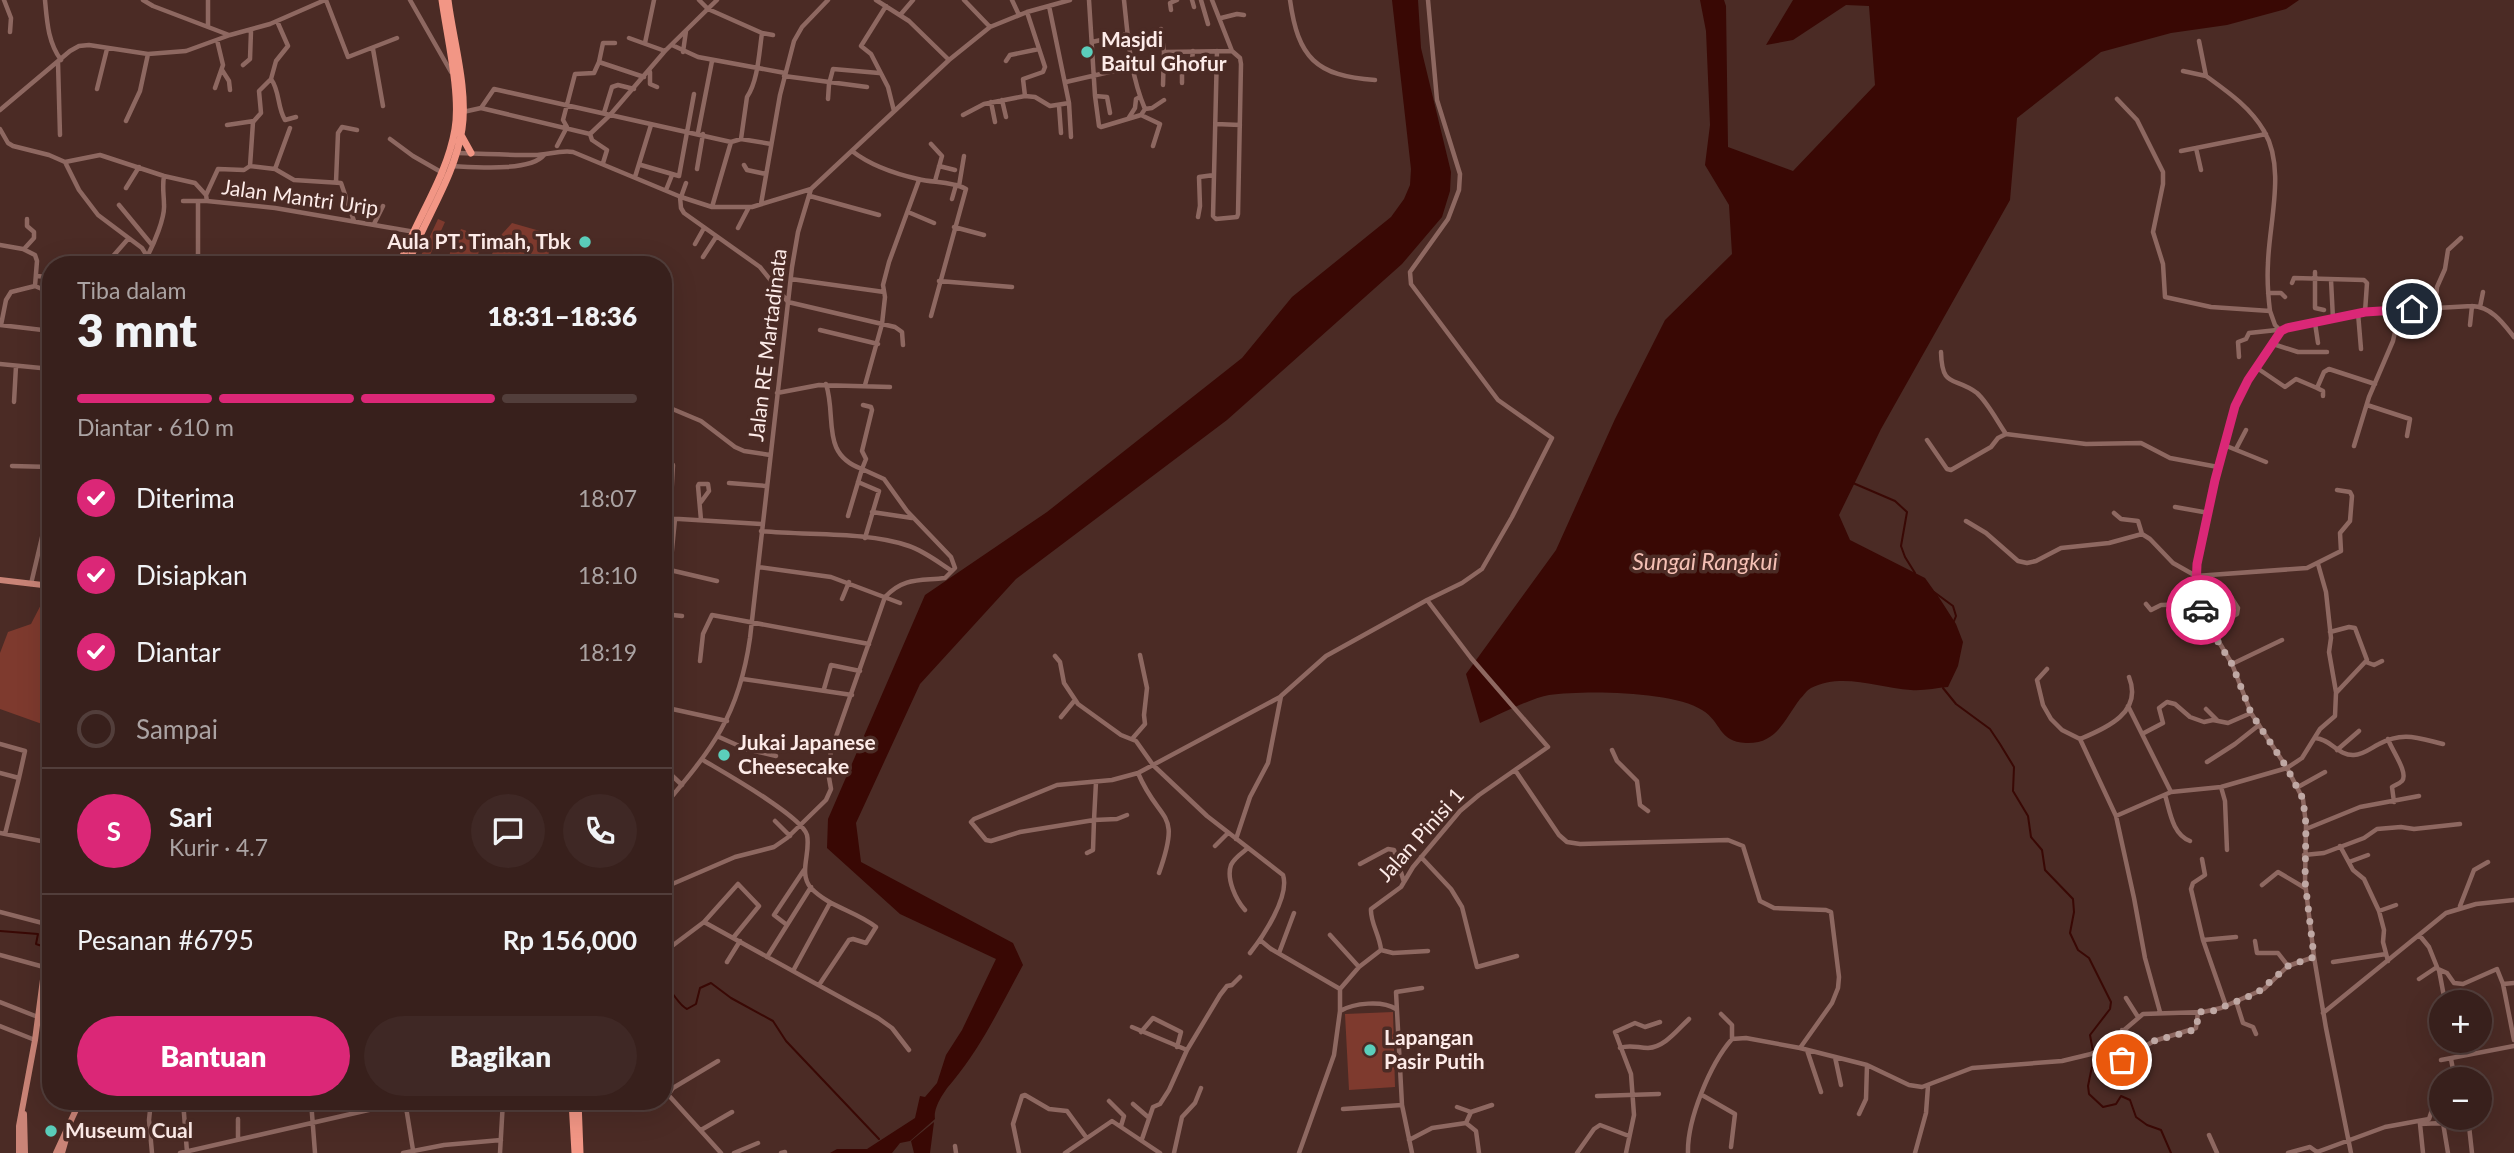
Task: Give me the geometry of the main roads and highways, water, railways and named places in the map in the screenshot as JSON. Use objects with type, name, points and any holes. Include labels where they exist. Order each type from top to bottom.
[{"type":"highway","points":[[403,256],[461,135],[463,113],[452,73],[442,0]]},
{"type":"highway","points":[[448,0],[458,91],[452,152]]},
{"type":"highway","points":[[461,135],[471,153]]},
{"type":"highway","points":[[411,256],[445,167]]},
{"type":"highway","points":[[575,1110],[575,1153]]},
{"type":"highway","points":[[576,1110],[580,1153]]},
{"type":"main road","points":[[0,580],[42,585]]},
{"type":"main road","points":[[19,1153],[19,1126],[42,984]]},
{"type":"main road","points":[[23,1109],[25,1153]]},
{"type":"main road","points":[[56,1153],[76,1110]]},
{"type":"main road","points":[[62,1153],[68,1130]]},
{"type":"water","points":[[1392,0],[1418,0],[1421,48],[1451,172],[1450,191],[1442,217],[1402,264],[1227,420],[1016,579],[920,684],[856,823],[861,862],[1013,943],[1023,965],[982,1039],[940,1099],[935,1119],[910,1141],[900,1143],[892,1153],[830,1153],[837,1149],[867,1149],[915,1118],[920,1096],[925,1097],[937,1083],[946,1055],[962,1030],[996,959],[900,914],[827,848],[828,819],[925,595],[1047,512],[1242,358],[1292,297],[1391,217],[1410,185],[1411,169]]},
{"type":"water","name":"Sungai Rangkui","points":[[1700,0],[1724,0],[1726,6],[1728,147],[1793,171],[1875,85],[1869,6],[1846,5],[1793,40],[1766,45],[1793,0],[2299,0],[2286,9],[2227,25],[2171,33],[2101,52],[2017,118],[2010,200],[1881,429],[1839,515],[1850,540],[1925,578],[1956,624],[1963,642],[1958,666],[1948,687],[1916,690],[1848,681],[1823,683],[1807,691],[1772,735],[1765,740],[1746,743],[1730,739],[1708,715],[1689,704],[1628,694],[1549,695],[1480,723],[1466,674],[1556,550],[1615,419],[1665,320],[1732,254],[1729,205],[1705,165],[1710,125],[1706,31]]},
{"type":"water","points":[[934,1122],[930,1153],[914,1153],[911,1141]]},
{"type":"waterway","points":[[1853,483],[1895,501],[1907,512],[1901,546],[1915,573]]},
{"type":"waterway","points":[[1934,592],[1953,606],[1956,616],[1954,621]]},
{"type":"waterway","points":[[1943,688],[1956,704],[1990,729],[2014,767],[2013,791],[2028,816],[2031,837],[2042,850],[2045,870],[2073,899],[2074,912],[2070,933],[2078,950],[2089,958],[2111,1002],[2110,1009],[2090,1035],[2094,1057],[2089,1094],[2103,1107],[2116,1104],[2121,1096],[2130,1100],[2136,1117],[2161,1130],[2171,1153]]},
{"type":"waterway","points":[[0,931],[38,934],[36,944],[42,946]]},
{"type":"waterway","points":[[672,993],[687,1009],[696,1004],[700,988],[711,983],[731,998],[773,1021],[786,1041],[879,1139]]},
{"type":"place","name":"Masjdi Baitul Ghofur","points":[[1087,52]]},
{"type":"place","name":"Aula PT. Timah, Tbk","points":[[585,242]]},
{"type":"place","name":"Jukai Japanese Cheesecake","points":[[724,755]]},
{"type":"place","name":"Lapangan Pasir Putih","points":[[1370,1050]]},
{"type":"place","name":"Museum Cual","points":[[51,1131]]}]
